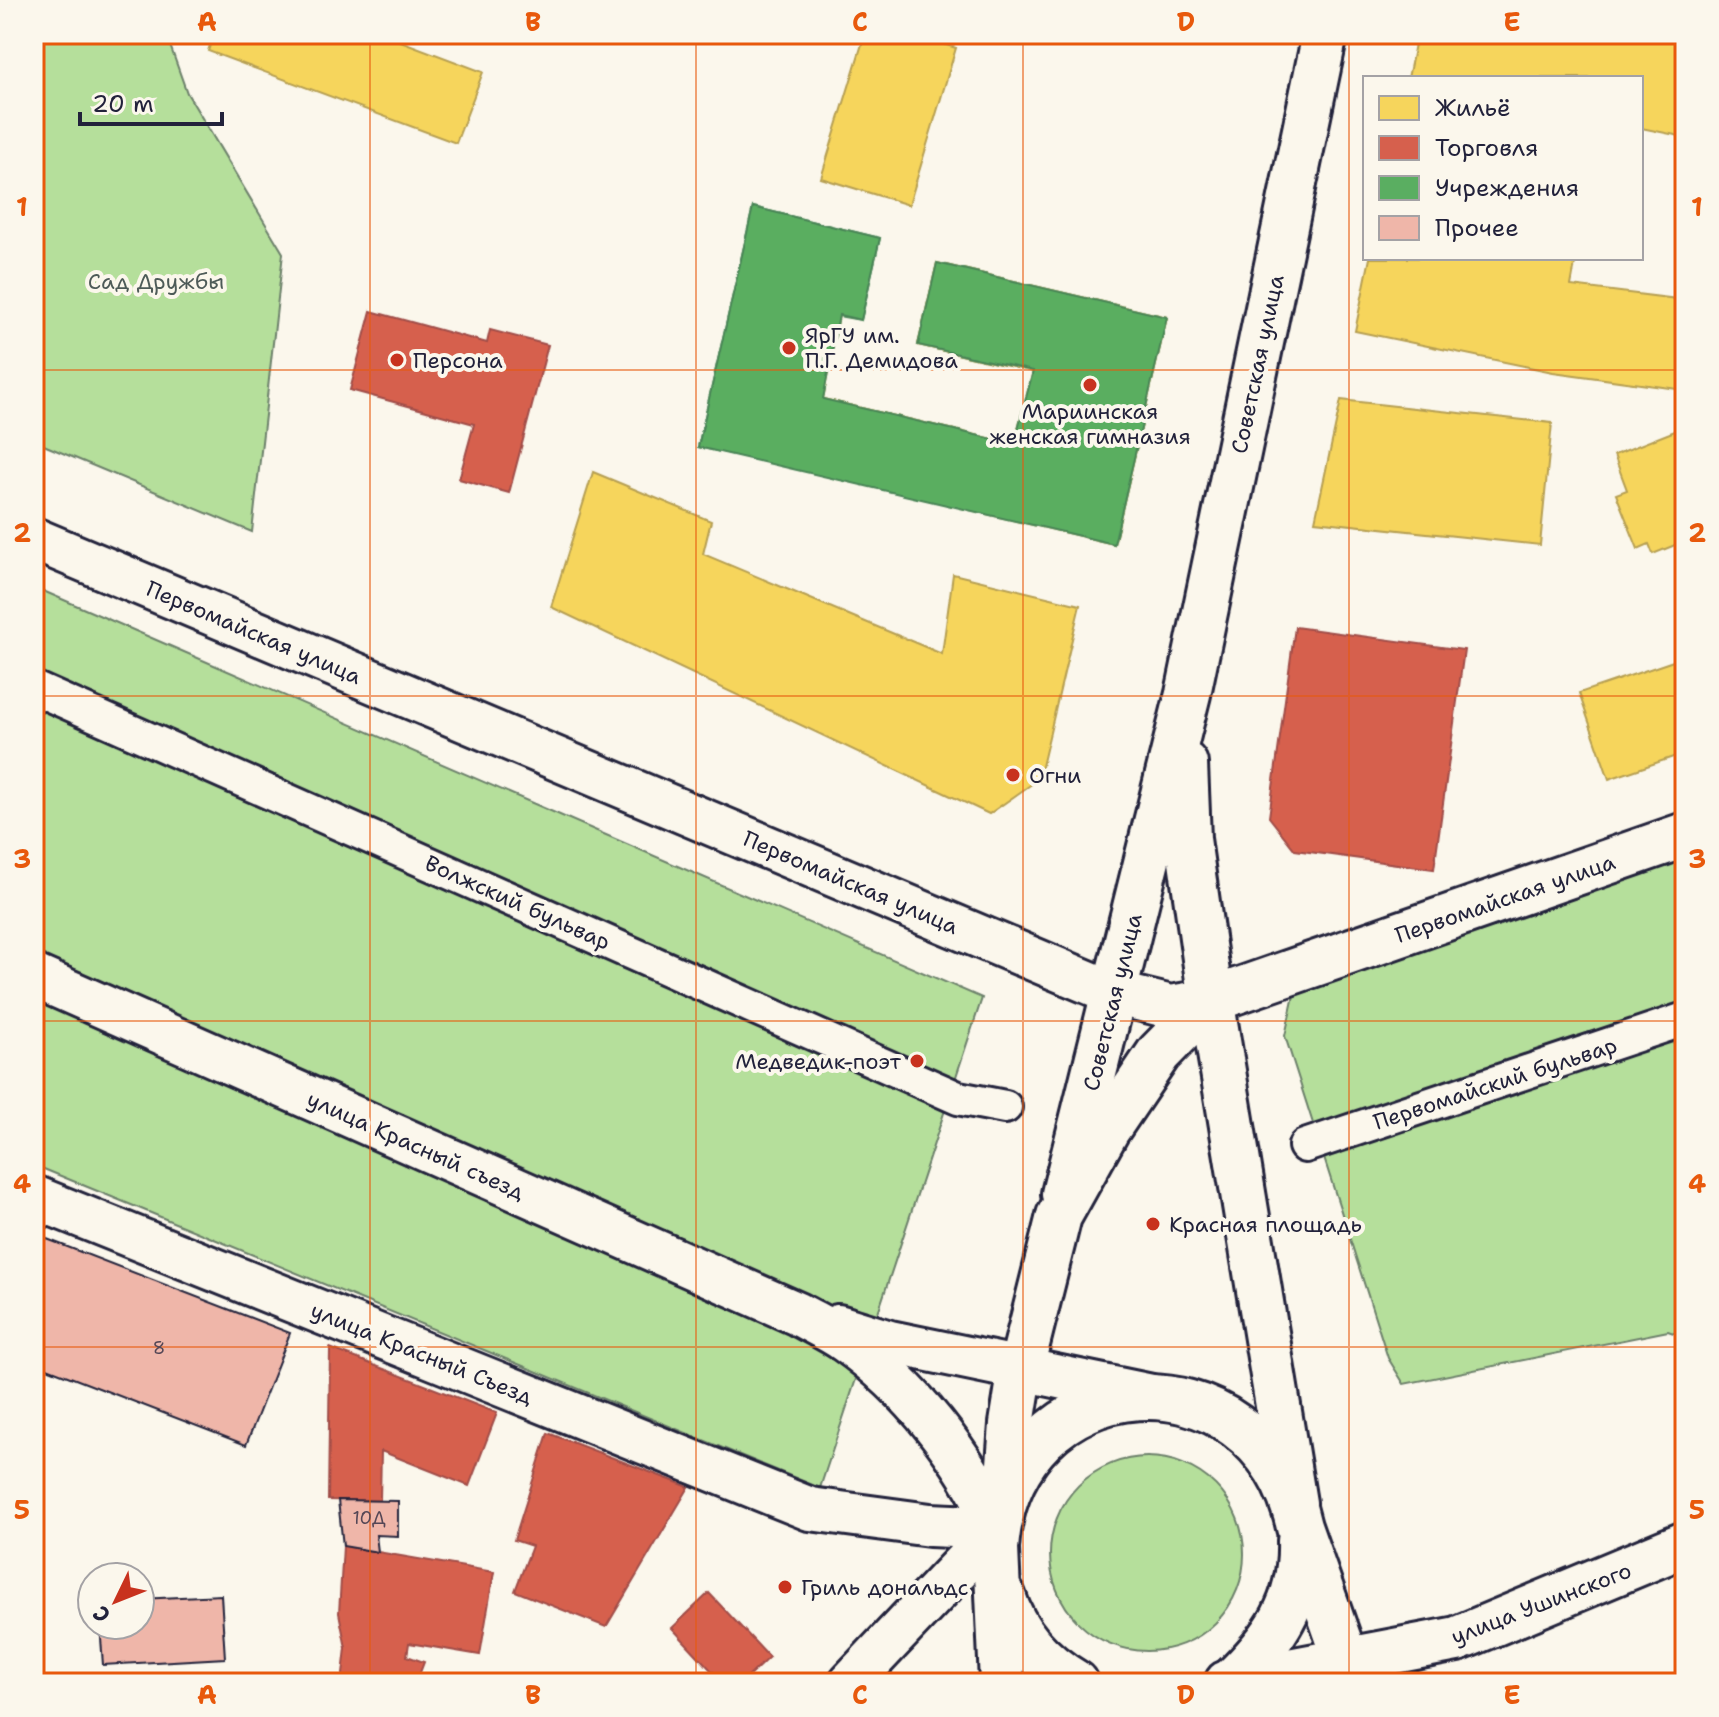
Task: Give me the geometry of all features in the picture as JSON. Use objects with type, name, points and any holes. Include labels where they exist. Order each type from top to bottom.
[{"type":"main road","name":"Советская улица","points":[[1059,1216],[1188,694],[1325,34]]},
{"type":"main road","name":"Советская улица","points":[[1188,694],[1185,764],[1188,839],[1211,1000]]},
{"type":"main road","name":"Первомайская улица","points":[[1211,1000],[1685,835]]},
{"type":"main road","points":[[1002,1683],[998,1578],[1012,1424],[1021,1368],[1059,1216],[1107,1130],[1159,1053],[1211,1000]]},
{"type":"main road","points":[[1211,1000],[1297,1517],[1300,1562],[1293,1597],[1279,1629],[1258,1656],[1229,1682]]},
{"type":"main road","points":[[1002,1510],[1017,1471],[1031,1451],[1067,1420],[1110,1401],[1157,1397],[1186,1401],[1214,1411],[1239,1426],[1278,1469],[1350,1671],[1229,1682]]},
{"type":"main road","name":"улица Ушинского","points":[[1350,1671],[1457,1639],[1685,1544]]},
{"type":"main road","points":[[998,1578],[1006,1606],[1019,1631],[1037,1654],[1076,1683]]},
{"type":"main road","points":[[1413,1683],[1430,1658],[1457,1639]]},
{"type":"street","name":"Первомайская улица","points":[[34,539],[1114,993],[1171,1007],[1211,1000]]},
{"type":"street","name":"Волжский бульвар","points":[[34,688],[958,1098],[1005,1107]]},
{"type":"street","name":"улица Красный съезд","points":[[34,976],[798,1314]]},
{"type":"street","name":"Первомайский бульвар","points":[[1305,1146],[1685,1019]]},
{"type":"street","name":"улица Красный Съезд","points":[[34,1197],[810,1509],[930,1525],[1002,1510]]},
{"type":"street","points":[[798,1314],[890,1342],[1157,1397]]},
{"type":"street","points":[[798,1314],[847,1342],[907,1395],[960,1459],[983,1496],[1002,1510],[850,1683]]},
{"type":"green space","name":"Сад Дружбы","points":[[34,34],[166,34],[187,93],[283,253],[252,532],[34,441]]},
{"type":"green space","points":[[34,587],[982,998],[820,1488],[34,1165]]},
{"type":"green space","points":[[1685,848],[1685,1337],[1668,1331],[1404,1384],[1388,1358],[1285,1036],[1297,982]]},
{"type":"green space","points":[[1147,1457],[1184,1464],[1216,1485],[1237,1517],[1244,1554],[1237,1591],[1216,1623],[1184,1644],[1147,1651],[1110,1644],[1078,1623],[1057,1591],[1050,1554],[1057,1517],[1078,1485],[1110,1464]]},
{"type":"building: Жильё","points":[[214,34],[382,34],[483,72],[456,143],[208,51]]},
{"type":"building: Жильё","points":[[865,34],[911,34],[956,48],[909,205],[821,178]]},
{"type":"building: Жильё","points":[[1417,34],[1652,34],[1685,41],[1685,137],[1643,128],[1643,76],[1408,76]]},
{"type":"building: Жильё","points":[[1370,260],[1576,260],[1571,286],[1685,300],[1685,390],[1553,372],[1355,331]]},
{"type":"building: Жильё","name":"Мариинская женская гимназия","points":[[937,263],[1167,317],[1114,544],[810,471],[823,399],[1054,456],[1073,381],[918,345]]},
{"type":"building: Жильё","points":[[937,263],[1167,317],[1114,544],[999,517],[1014,444],[1054,456],[1073,381],[918,345]]},
{"type":"building: Жильё","points":[[805,310],[839,315],[823,399],[786,390]]},
{"type":"building: Жильё","points":[[1033,371],[1073,381],[1054,456],[1014,444]]},
{"type":"building: Жильё","points":[[823,399],[1014,444],[999,517],[810,471]]},
{"type":"building: Жильё","points":[[1341,400],[1552,423],[1540,545],[1315,521]]},
{"type":"building: Жильё","points":[[1685,427],[1685,541],[1653,554],[1649,544],[1638,549],[1616,494],[1627,490],[1614,455]]},
{"type":"building: Жильё","points":[[593,472],[711,521],[703,554],[942,654],[953,574],[1080,605],[1039,779],[989,814],[551,607]]},
{"type":"building: Жильё","points":[[1685,657],[1685,753],[1609,779],[1579,693]]},
{"type":"building: Торговля","points":[[371,311],[487,343],[490,330],[548,345],[509,493],[459,479],[474,424],[350,390]]},
{"type":"building: Торговля","points":[[1295,627],[1464,650],[1434,869],[1295,850],[1269,817]]},
{"type":"building: Торговля","points":[[330,1348],[497,1413],[469,1486],[381,1451],[380,1501],[328,1500]]},
{"type":"building: Торговля","points":[[548,1433],[689,1487],[606,1627],[515,1591],[532,1546],[514,1540]]},
{"type":"building: Торговля","points":[[343,1546],[494,1572],[480,1655],[409,1643],[407,1656],[424,1662],[416,1683],[342,1683],[346,1648],[339,1613]]},
{"type":"building: Торговля","points":[[709,1593],[769,1657],[742,1683],[723,1683],[672,1628]]},
{"type":"building: Учреждения","points":[[753,207],[880,238],[861,320],[805,310],[786,390],[823,399],[810,471],[698,447]]},
{"type":"building: Учреждения","name":"Мариинская женская гимназия","points":[[753,207],[880,238],[861,320],[839,315],[823,399],[1014,444],[1033,371],[918,345],[937,263],[1167,317],[1114,544],[698,447]]},
{"type":"building: Прочее","points":[[34,1234],[290,1333],[246,1445],[34,1363]]},
{"type":"building: Прочее","points":[[338,1500],[398,1501],[398,1536],[376,1535],[378,1552],[343,1546]]},
{"type":"building: Прочее","points":[[221,1595],[225,1658],[103,1665],[101,1641],[156,1641],[156,1598]]},
{"type":"place","name":"ЯрГУ им. П.Г. Демидова","points":[[789,348]]},
{"type":"place","name":"Персона","points":[[397,360]]},
{"type":"place","name":"Мариинская женская гимназия","points":[[1090,385]]},
{"type":"place","name":"Огни","points":[[1013,775]]},
{"type":"place","name":"Медведик-поэт","points":[[917,1061]]},
{"type":"place","name":"Красная площадь","points":[[1153,1224]]},
{"type":"place","name":"Гриль дональдс","points":[[785,1587]]}]
